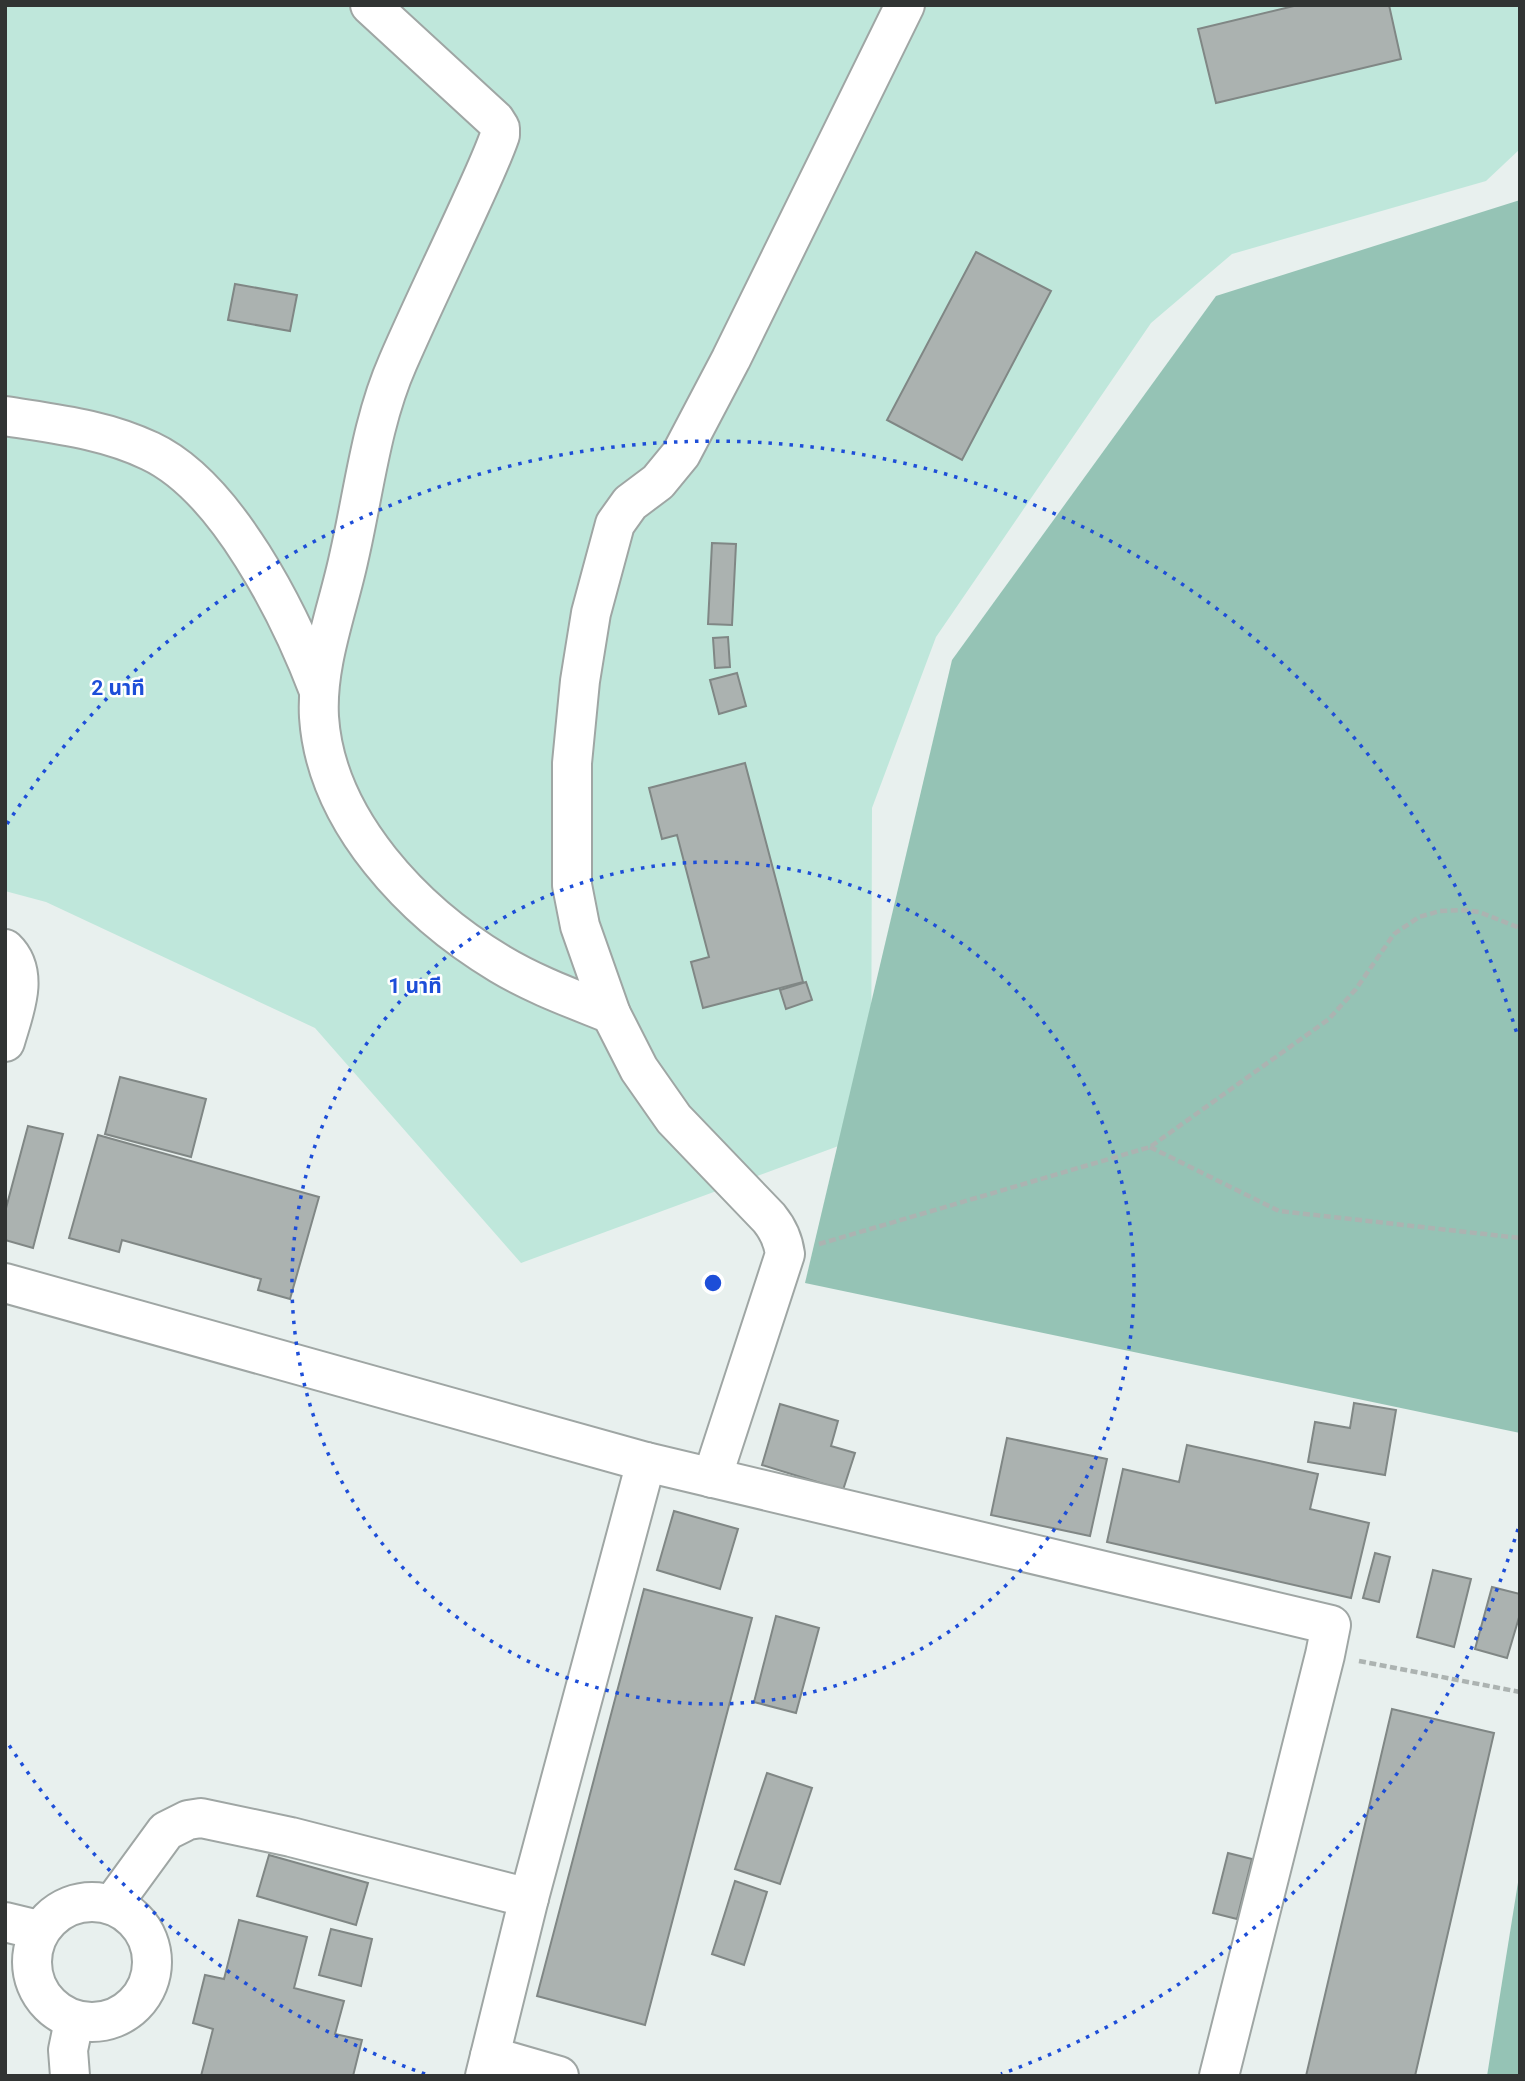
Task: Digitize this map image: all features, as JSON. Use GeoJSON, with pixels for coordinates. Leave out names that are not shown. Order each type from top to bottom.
{"type":"FeatureCollection","features":[{"type":"Feature","properties":{"kind":"lane"},"geometry":{"type":"LineString","coordinates":[[370,5],[495,120],[500,128],[500,135],[387,390],[325,653],[319,718],[325,745],[340,797],[362,835],[397,880],[442,923],[502,965],[534,982],[611,1014]]}},
{"type":"Feature","properties":{"kind":"lane"},"geometry":{"type":"LineString","coordinates":[[712,1478],[785,1254],[776,1226],[681,1127],[657,1097],[611,1014],[578,917],[571,863],[572,763],[580,681],[591,613],[605,555],[621,513],[629,503],[658,482],[681,454],[731,359],[905,5]]}},
{"type":"Feature","properties":{"kind":"lane"},"geometry":{"type":"LineString","coordinates":[[5,416],[109,435],[152,452],[186,475],[214,505],[260,568],[296,634],[321,696]]}},
{"type":"Feature","properties":{"kind":"lane"},"geometry":{"type":"LineString","coordinates":[[5,949],[15,961],[19,978],[5,1042]]}},
{"type":"Feature","properties":{"kind":"lane"},"geometry":{"type":"LineString","coordinates":[[5,1283],[646,1462],[1331,1625],[1219,2076]]}},
{"type":"Feature","properties":{"kind":"lane"},"geometry":{"type":"LineString","coordinates":[[559,2076],[488,2066],[529,1898],[646,1462]]}},
{"type":"Feature","properties":{"kind":"lane"},"geometry":{"type":"LineString","coordinates":[[112,1905],[166,1831],[188,1820],[201,1818],[291,1837],[529,1898]]}},
{"type":"Feature","properties":{"kind":"lane"},"geometry":{"type":"LineString","coordinates":[[77,1904],[112,1905],[127,1913],[148,1940],[152,1957],[151,1974],[145,1990],[135,2004],[122,2015],[106,2021],[74,2021],[44,2000],[36,1984],[18,1965],[33,1951],[22,1926],[77,1904]]}},
{"type":"Feature","properties":{"kind":"lane"},"geometry":{"type":"LineString","coordinates":[[70,2076],[68,2050],[74,2021]]}},
{"type":"Feature","properties":{"kind":"path"},"geometry":{"type":"LineString","coordinates":[[785,1254],[1150,1147],[1329,1019],[1356,989],[1394,934],[1410,921],[1440,911],[1465,910],[1479,912],[1520,928]]}},
{"type":"Feature","properties":{"kind":"path"},"geometry":{"type":"LineString","coordinates":[[1150,1147],[1279,1211],[1520,1238]]}},
{"type":"Feature","properties":{"kind":"path"},"geometry":{"type":"LineString","coordinates":[[1325,1655],[1520,1692]]}},
{"type":"Feature","properties":{"kind":"green space"},"geometry":{"type":"Polygon","coordinates":[[[5,5],[1520,5],[1520,149],[1486,181],[1232,254],[1151,323],[936,637],[872,808],[871,1134],[521,1263],[315,1028],[46,902],[5,891],[5,5]]]}},
{"type":"Feature","properties":{"kind":"green space"},"geometry":{"type":"Polygon","coordinates":[[[1520,200],[1520,1433],[805,1283],[952,660],[1216,296],[1520,200]]]}},
{"type":"Feature","properties":{"kind":"green space"},"geometry":{"type":"Polygon","coordinates":[[[1520,1870],[1520,2076],[1487,2076],[1520,1870]]]}},
{"type":"Feature","properties":{"kind":"building"},"geometry":{"type":"Polygon","coordinates":[[[1298,5],[1389,5],[1401,59],[1216,103],[1198,29],[1298,5]]]}},
{"type":"Feature","properties":{"kind":"building"},"geometry":{"type":"Polygon","coordinates":[[[976,252],[1051,291],[962,460],[887,420],[976,252]]]}},
{"type":"Feature","properties":{"kind":"building"},"geometry":{"type":"Polygon","coordinates":[[[235,284],[297,295],[290,331],[228,320],[235,284]]]}},
{"type":"Feature","properties":{"kind":"building"},"geometry":{"type":"Polygon","coordinates":[[[712,543],[736,544],[732,625],[708,624],[712,543]]]}},
{"type":"Feature","properties":{"kind":"building"},"geometry":{"type":"Polygon","coordinates":[[[728,637],[730,667],[715,668],[713,638],[728,637]]]}},
{"type":"Feature","properties":{"kind":"building"},"geometry":{"type":"Polygon","coordinates":[[[737,673],[746,706],[719,714],[710,680],[737,673]]]}},
{"type":"Feature","properties":{"kind":"building"},"geometry":{"type":"Polygon","coordinates":[[[745,763],[803,982],[703,1008],[691,962],[709,957],[677,835],[662,839],[649,788],[745,763]]]}},
{"type":"Feature","properties":{"kind":"building"},"geometry":{"type":"Polygon","coordinates":[[[806,982],[812,1000],[786,1009],[780,990],[806,982]]]}},
{"type":"Feature","properties":{"kind":"building"},"geometry":{"type":"Polygon","coordinates":[[[120,1077],[206,1099],[191,1157],[105,1134],[120,1077]]]}},
{"type":"Feature","properties":{"kind":"building"},"geometry":{"type":"Polygon","coordinates":[[[28,1126],[63,1134],[33,1248],[5,1240],[5,1212],[28,1126]]]}},
{"type":"Feature","properties":{"kind":"building"},"geometry":{"type":"Polygon","coordinates":[[[98,1135],[319,1197],[290,1299],[258,1290],[261,1279],[122,1240],[119,1252],[69,1238],[98,1135]]]}},
{"type":"Feature","properties":{"kind":"building"},"geometry":{"type":"Polygon","coordinates":[[[1354,1403],[1396,1410],[1385,1475],[1308,1462],[1315,1422],[1350,1428],[1354,1403]]]}},
{"type":"Feature","properties":{"kind":"building"},"geometry":{"type":"Polygon","coordinates":[[[780,1404],[838,1421],[831,1446],[855,1453],[843,1490],[762,1465],[780,1404]]]}},
{"type":"Feature","properties":{"kind":"building"},"geometry":{"type":"Polygon","coordinates":[[[1007,1438],[1107,1459],[1090,1536],[991,1515],[1007,1438]]]}},
{"type":"Feature","properties":{"kind":"building"},"geometry":{"type":"Polygon","coordinates":[[[1187,1445],[1318,1474],[1310,1509],[1369,1523],[1351,1598],[1107,1542],[1123,1469],[1179,1482],[1187,1445]]]}},
{"type":"Feature","properties":{"kind":"building"},"geometry":{"type":"Polygon","coordinates":[[[674,1511],[738,1529],[720,1589],[657,1570],[674,1511]]]}},
{"type":"Feature","properties":{"kind":"building"},"geometry":{"type":"Polygon","coordinates":[[[1375,1553],[1390,1557],[1379,1602],[1363,1598],[1375,1553]]]}},
{"type":"Feature","properties":{"kind":"building"},"geometry":{"type":"Polygon","coordinates":[[[1433,1570],[1471,1579],[1454,1647],[1417,1637],[1433,1570]]]}},
{"type":"Feature","properties":{"kind":"building"},"geometry":{"type":"Polygon","coordinates":[[[1492,1587],[1520,1594],[1520,1614],[1507,1658],[1475,1649],[1492,1587]]]}},
{"type":"Feature","properties":{"kind":"building"},"geometry":{"type":"Polygon","coordinates":[[[644,1589],[752,1618],[645,2025],[537,1996],[644,1589]]]}},
{"type":"Feature","properties":{"kind":"building"},"geometry":{"type":"Polygon","coordinates":[[[776,1616],[819,1628],[796,1713],[754,1702],[776,1616]]]}},
{"type":"Feature","properties":{"kind":"building"},"geometry":{"type":"Polygon","coordinates":[[[1392,1709],[1494,1733],[1415,2076],[1306,2076],[1392,1709]]]}},
{"type":"Feature","properties":{"kind":"building"},"geometry":{"type":"Polygon","coordinates":[[[767,1773],[812,1788],[780,1884],[735,1869],[767,1773]]]}},
{"type":"Feature","properties":{"kind":"building"},"geometry":{"type":"Polygon","coordinates":[[[1228,1853],[1252,1859],[1237,1919],[1213,1913],[1228,1853]]]}},
{"type":"Feature","properties":{"kind":"building"},"geometry":{"type":"Polygon","coordinates":[[[269,1855],[368,1883],[356,1925],[257,1896],[269,1855]]]}},
{"type":"Feature","properties":{"kind":"building"},"geometry":{"type":"Polygon","coordinates":[[[735,1881],[767,1892],[744,1965],[712,1954],[735,1881]]]}},
{"type":"Feature","properties":{"kind":"building"},"geometry":{"type":"Polygon","coordinates":[[[239,1920],[307,1937],[294,1988],[344,2001],[335,2034],[362,2040],[353,2076],[201,2076],[213,2029],[193,2023],[205,1975],[224,1979],[239,1920]]]}},
{"type":"Feature","properties":{"kind":"building"},"geometry":{"type":"Polygon","coordinates":[[[331,1929],[372,1939],[361,1986],[319,1975],[331,1929]]]}}]}
